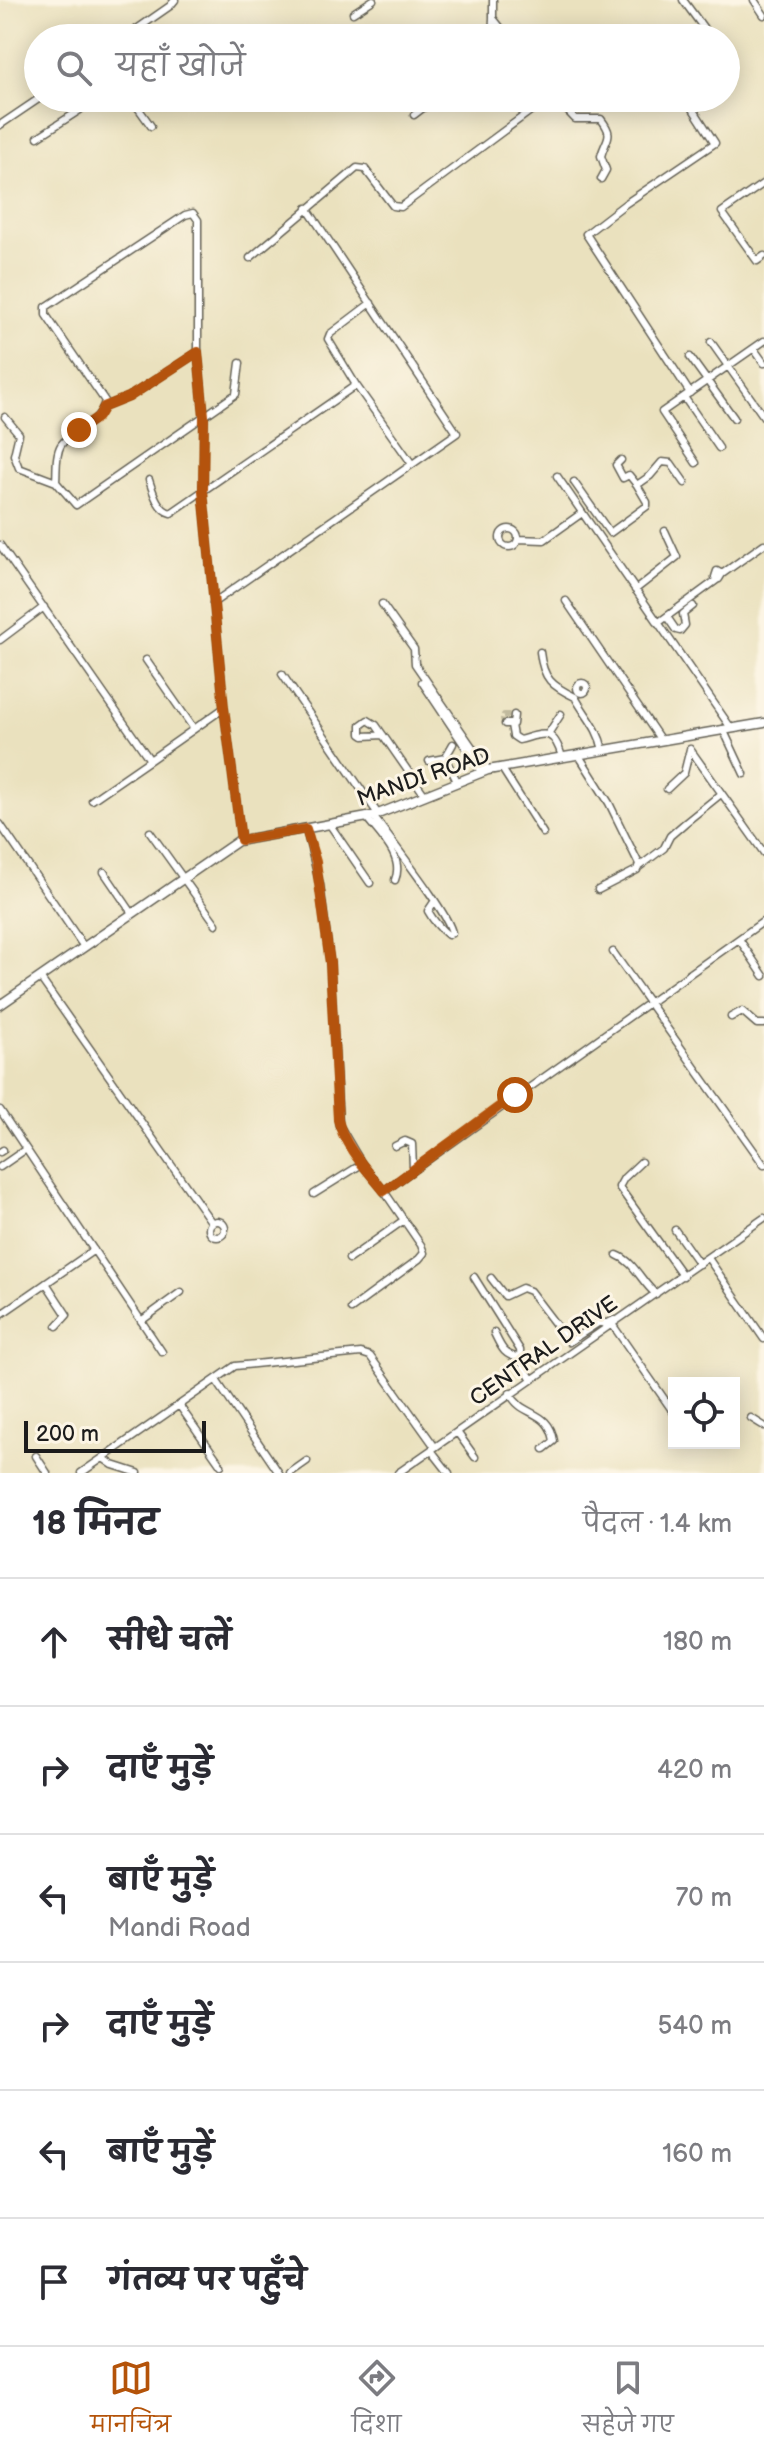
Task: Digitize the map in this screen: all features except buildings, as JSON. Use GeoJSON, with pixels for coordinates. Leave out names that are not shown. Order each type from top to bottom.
{"type":"FeatureCollection","features":[{"type":"Feature","properties":{"kind":"street"},"geometry":{"type":"LineString","coordinates":[[143,24],[175,0]]}},
{"type":"Feature","properties":{"kind":"street"},"geometry":{"type":"LineString","coordinates":[[353,13],[373,0]]}},
{"type":"Feature","properties":{"kind":"street"},"geometry":{"type":"LineString","coordinates":[[493,0],[493,24]]}},
{"type":"Feature","properties":{"kind":"street"},"geometry":{"type":"LineString","coordinates":[[683,0],[701,24]]}},
{"type":"Feature","properties":{"kind":"street"},"geometry":{"type":"LineString","coordinates":[[754,0],[764,15]]}},
{"type":"Feature","properties":{"kind":"street"},"geometry":{"type":"LineString","coordinates":[[493,18],[498,24]]}},
{"type":"Feature","properties":{"kind":"street"},"geometry":{"type":"LineString","coordinates":[[0,125],[24,109]]}},
{"type":"Feature","properties":{"kind":"street"},"geometry":{"type":"LineString","coordinates":[[38,137],[77,112]]}},
{"type":"Feature","properties":{"kind":"street"},"geometry":{"type":"LineString","coordinates":[[141,112],[151,126]]}},
{"type":"Feature","properties":{"kind":"street"},"geometry":{"type":"LineString","coordinates":[[414,115],[418,112]]}},
{"type":"Feature","properties":{"kind":"street"},"geometry":{"type":"LineString","coordinates":[[250,258],[357,168],[361,167],[393,206],[401,207],[529,112]]}},
{"type":"Feature","properties":{"kind":"street"},"geometry":{"type":"LineString","coordinates":[[568,112],[575,119],[601,119],[609,132],[601,156],[606,170],[601,179]]}},
{"type":"Feature","properties":{"kind":"street"},"geometry":{"type":"LineString","coordinates":[[695,112],[713,138],[714,145],[625,204],[586,235],[719,448]]}},
{"type":"Feature","properties":{"kind":"street"},"geometry":{"type":"LineString","coordinates":[[764,183],[722,212],[757,261],[764,256]]}},
{"type":"Feature","properties":{"kind":"street"},"geometry":{"type":"LineString","coordinates":[[213,603],[457,432],[307,208]]}},
{"type":"Feature","properties":{"kind":"street"},"geometry":{"type":"LineString","coordinates":[[56,482],[62,444],[98,417],[104,407],[104,397],[46,315],[46,307],[192,213],[198,220],[198,352],[204,416],[203,491],[224,708],[241,840]]}},
{"type":"Feature","properties":{"kind":"street"},"geometry":{"type":"LineString","coordinates":[[371,303],[328,337],[356,385],[412,464]]}},
{"type":"Feature","properties":{"kind":"street"},"geometry":{"type":"LineString","coordinates":[[696,463],[662,415],[764,341]]}},
{"type":"Feature","properties":{"kind":"street"},"geometry":{"type":"LineString","coordinates":[[711,342],[764,417]]}},
{"type":"Feature","properties":{"kind":"street"},"geometry":{"type":"LineString","coordinates":[[754,349],[764,363]]}},
{"type":"Feature","properties":{"kind":"street"},"geometry":{"type":"LineString","coordinates":[[104,407],[129,397],[198,352]]}},
{"type":"Feature","properties":{"kind":"street"},"geometry":{"type":"LineString","coordinates":[[690,357],[734,418]]}},
{"type":"Feature","properties":{"kind":"street"},"geometry":{"type":"LineString","coordinates":[[5,417],[19,434],[14,455],[19,468],[56,482],[73,504],[78,504],[236,394],[240,363]]}},
{"type":"Feature","properties":{"kind":"street"},"geometry":{"type":"LineString","coordinates":[[149,480],[158,502],[168,513],[356,385]]}},
{"type":"Feature","properties":{"kind":"street"},"geometry":{"type":"LineString","coordinates":[[574,482],[610,533],[647,506],[629,475],[623,478],[617,470],[616,465],[621,460]]}},
{"type":"Feature","properties":{"kind":"street"},"geometry":{"type":"LineString","coordinates":[[637,485],[664,461],[671,463],[685,483]]}},
{"type":"Feature","properties":{"kind":"street"},"geometry":{"type":"LineString","coordinates":[[557,476],[727,728],[744,774]]}},
{"type":"Feature","properties":{"kind":"street"},"geometry":{"type":"LineString","coordinates":[[574,503],[584,496]]}},
{"type":"Feature","properties":{"kind":"street"},"geometry":{"type":"LineString","coordinates":[[518,539],[544,540],[582,513]]}},
{"type":"Feature","properties":{"kind":"street"},"geometry":{"type":"LineString","coordinates":[[635,590],[677,557],[665,531]]}},
{"type":"Feature","properties":{"kind":"street"},"geometry":{"type":"LineString","coordinates":[[658,623],[764,544]]}},
{"type":"Feature","properties":{"kind":"street"},"geometry":{"type":"LineString","coordinates":[[0,545],[150,760]]}},
{"type":"Feature","properties":{"kind":"street"},"geometry":{"type":"LineString","coordinates":[[566,601],[660,739]]}},
{"type":"Feature","properties":{"kind":"street"},"geometry":{"type":"LineString","coordinates":[[382,604],[414,649],[415,664],[485,771]]}},
{"type":"Feature","properties":{"kind":"street"},"geometry":{"type":"LineString","coordinates":[[667,617],[680,631],[685,625],[683,614],[693,606]]}},
{"type":"Feature","properties":{"kind":"street"},"geometry":{"type":"LineString","coordinates":[[0,640],[44,607]]}},
{"type":"Feature","properties":{"kind":"street"},"geometry":{"type":"LineString","coordinates":[[540,652],[549,680],[559,691],[577,695],[583,714],[596,727],[603,750]]}},
{"type":"Feature","properties":{"kind":"street"},"geometry":{"type":"LineString","coordinates":[[146,660],[194,729]]}},
{"type":"Feature","properties":{"kind":"street"},"geometry":{"type":"LineString","coordinates":[[282,674],[397,861],[399,869],[395,880]]}},
{"type":"Feature","properties":{"kind":"street"},"geometry":{"type":"LineString","coordinates":[[422,682],[485,771]]}},
{"type":"Feature","properties":{"kind":"street"},"geometry":{"type":"LineString","coordinates":[[92,800],[224,708]]}},
{"type":"Feature","properties":{"kind":"street"},"geometry":{"type":"LineString","coordinates":[[548,734],[561,714]]}},
{"type":"Feature","properties":{"kind":"street"},"geometry":{"type":"LineString","coordinates":[[514,715],[515,721],[508,725],[513,736],[519,740],[548,734],[562,757]]}},
{"type":"Feature","properties":{"kind":"street","name":"MANDI ROAD"},"geometry":{"type":"LineString","coordinates":[[0,1005],[241,840],[372,816],[457,781],[501,767],[764,723]]}},
{"type":"Feature","properties":{"kind":"street"},"geometry":{"type":"LineString","coordinates":[[383,735],[424,794]]}},
{"type":"Feature","properties":{"kind":"street"},"geometry":{"type":"LineString","coordinates":[[429,761],[445,758],[453,744]]}},
{"type":"Feature","properties":{"kind":"street"},"geometry":{"type":"LineString","coordinates":[[667,789],[684,773],[690,749],[764,853]]}},
{"type":"Feature","properties":{"kind":"street"},"geometry":{"type":"LineString","coordinates":[[578,754],[613,810],[639,867]]}},
{"type":"Feature","properties":{"kind":"street"},"geometry":{"type":"LineString","coordinates":[[445,758],[457,781]]}},
{"type":"Feature","properties":{"kind":"street"},"geometry":{"type":"LineString","coordinates":[[501,767],[543,833]]}},
{"type":"Feature","properties":{"kind":"street"},"geometry":{"type":"LineString","coordinates":[[598,890],[631,874],[664,848],[670,836],[721,794]]}},
{"type":"Feature","properties":{"kind":"street"},"geometry":{"type":"LineString","coordinates":[[372,816],[450,924],[452,933],[448,935],[440,929],[431,917],[428,911],[434,902]]}},
{"type":"Feature","properties":{"kind":"street"},"geometry":{"type":"LineString","coordinates":[[0,824],[84,947]]}},
{"type":"Feature","properties":{"kind":"street"},"geometry":{"type":"LineString","coordinates":[[330,825],[370,883]]}},
{"type":"Feature","properties":{"kind":"street"},"geometry":{"type":"LineString","coordinates":[[306,829],[316,862],[330,963],[338,1120],[362,1164],[421,1245],[423,1255],[351,1309]]}},
{"type":"Feature","properties":{"kind":"street"},"geometry":{"type":"LineString","coordinates":[[150,832],[216,924]]}},
{"type":"Feature","properties":{"kind":"street"},"geometry":{"type":"LineString","coordinates":[[104,872],[132,913]]}},
{"type":"Feature","properties":{"kind":"street"},"geometry":{"type":"LineString","coordinates":[[384,1191],[764,921]]}},
{"type":"Feature","properties":{"kind":"street"},"geometry":{"type":"LineString","coordinates":[[739,939],[764,976]]}},
{"type":"Feature","properties":{"kind":"street"},"geometry":{"type":"LineString","coordinates":[[613,952],[764,1165]]}},
{"type":"Feature","properties":{"kind":"street"},"geometry":{"type":"LineString","coordinates":[[41,979],[212,1223]]}},
{"type":"Feature","properties":{"kind":"street"},"geometry":{"type":"LineString","coordinates":[[731,1017],[742,1011],[757,1024],[764,1024]]}},
{"type":"Feature","properties":{"kind":"street"},"geometry":{"type":"LineString","coordinates":[[0,1110],[162,1352]]}},
{"type":"Feature","properties":{"kind":"street"},"geometry":{"type":"LineString","coordinates":[[395,1146],[408,1140],[412,1144],[413,1168]]}},
{"type":"Feature","properties":{"kind":"street"},"geometry":{"type":"LineString","coordinates":[[0,1167],[26,1149]]}},
{"type":"Feature","properties":{"kind":"street"},"geometry":{"type":"LineString","coordinates":[[641,1162],[619,1187],[683,1276]]}},
{"type":"Feature","properties":{"kind":"street"},"geometry":{"type":"LineString","coordinates":[[314,1194],[362,1164]]}},
{"type":"Feature","properties":{"kind":"street","name":"CENTRAL DRIVE"},"geometry":{"type":"LineString","coordinates":[[398,1473],[764,1218]]}},
{"type":"Feature","properties":{"kind":"street"},"geometry":{"type":"LineString","coordinates":[[349,1259],[404,1220]]}},
{"type":"Feature","properties":{"kind":"street"},"geometry":{"type":"LineString","coordinates":[[675,1230],[699,1264]]}},
{"type":"Feature","properties":{"kind":"street"},"geometry":{"type":"LineString","coordinates":[[0,1315],[94,1250]]}},
{"type":"Feature","properties":{"kind":"street"},"geometry":{"type":"LineString","coordinates":[[617,1255],[629,1261],[656,1294]]}},
{"type":"Feature","properties":{"kind":"street"},"geometry":{"type":"LineString","coordinates":[[708,1258],[764,1339]]}},
{"type":"Feature","properties":{"kind":"street"},"geometry":{"type":"LineString","coordinates":[[474,1277],[519,1348],[519,1357],[531,1378]]}},
{"type":"Feature","properties":{"kind":"street"},"geometry":{"type":"LineString","coordinates":[[491,1278],[505,1296],[522,1288],[530,1291],[569,1342],[598,1323],[608,1323],[620,1315],[624,1316]]}},
{"type":"Feature","properties":{"kind":"street"},"geometry":{"type":"LineString","coordinates":[[46,1283],[67,1315],[57,1326]]}},
{"type":"Feature","properties":{"kind":"street"},"geometry":{"type":"LineString","coordinates":[[141,1321],[181,1292]]}},
{"type":"Feature","properties":{"kind":"street"},"geometry":{"type":"LineString","coordinates":[[612,1324],[668,1404]]}},
{"type":"Feature","properties":{"kind":"street"},"geometry":{"type":"LineString","coordinates":[[494,1333],[504,1352],[519,1357]]}},
{"type":"Feature","properties":{"kind":"street"},"geometry":{"type":"LineString","coordinates":[[81,1473],[235,1366],[366,1354],[449,1473]]}},
{"type":"Feature","properties":{"kind":"street"},"geometry":{"type":"LineString","coordinates":[[216,1380],[279,1473]]}},
{"type":"Feature","properties":{"kind":"street"},"geometry":{"type":"LineString","coordinates":[[510,1393],[517,1406],[538,1414],[554,1435],[554,1441],[544,1449]]}},
{"type":"Feature","properties":{"kind":"street"},"geometry":{"type":"LineString","coordinates":[[179,1405],[221,1465]]}},
{"type":"Feature","properties":{"kind":"street"},"geometry":{"type":"LineString","coordinates":[[751,1418],[764,1426]]}},
{"type":"Feature","properties":{"kind":"street"},"geometry":{"type":"LineString","coordinates":[[457,1432],[475,1457]]}},
{"type":"Feature","properties":{"kind":"street"},"geometry":{"type":"LineString","coordinates":[[36,1456],[47,1473]]}},
{"type":"Feature","properties":{"kind":"street"},"geometry":{"type":"LineString","coordinates":[[103,1458],[113,1465],[138,1473]]}},
{"type":"Feature","properties":{"kind":"street"},"geometry":{"type":"LineString","coordinates":[[290,1473],[307,1461]]}},
{"type":"Feature","properties":{"kind":"tunnel"},"geometry":{"type":"LineString","coordinates":[[505,724],[504,715],[514,715]]}},
{"type":"Feature","properties":{"kind":"route"},"geometry":{"type":"LineString","coordinates":[[79,430],[98,417],[104,407],[129,397],[198,352],[204,416],[203,491],[224,708],[241,840],[306,829],[316,862],[330,963],[338,1120],[362,1164],[384,1191],[515,1095]]}}]}
